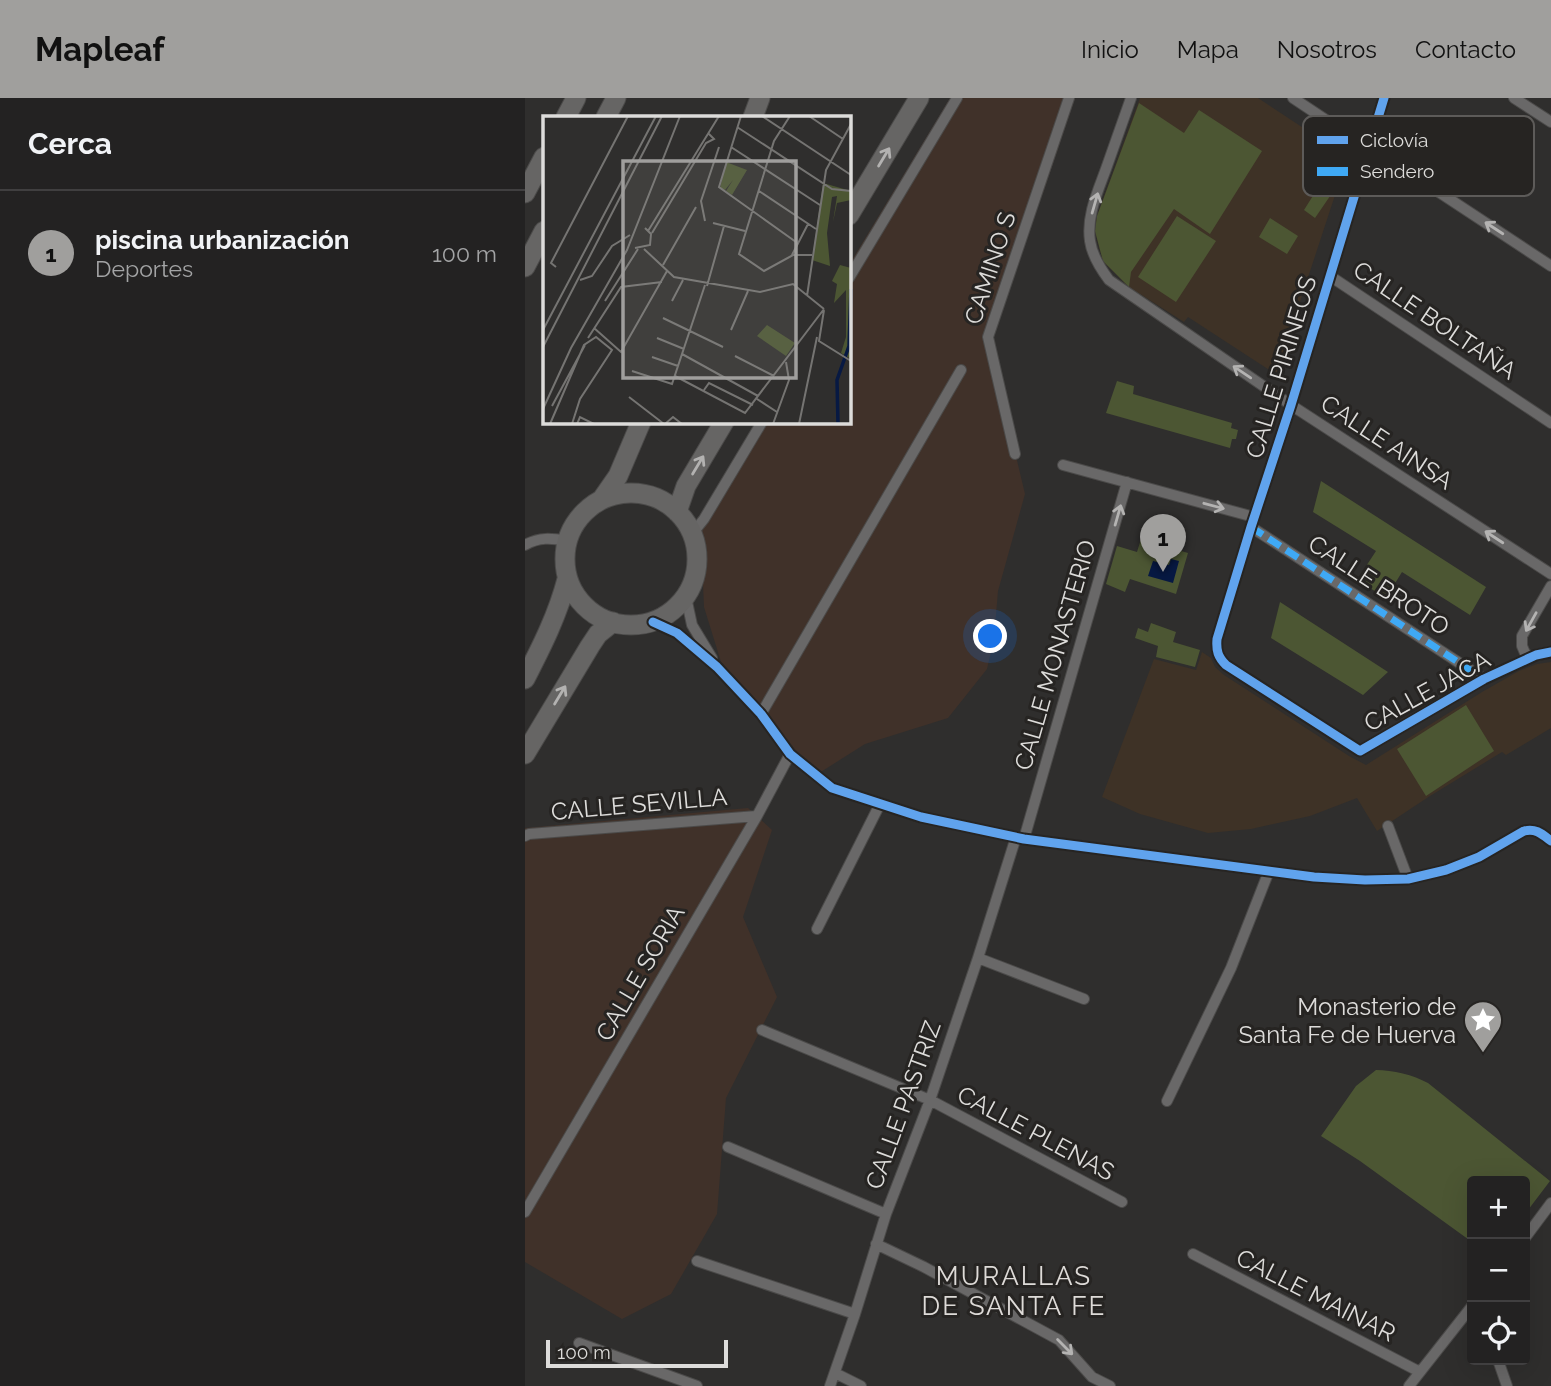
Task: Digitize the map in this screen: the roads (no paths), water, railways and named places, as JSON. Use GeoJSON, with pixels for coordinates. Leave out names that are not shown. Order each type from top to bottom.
{"type":"FeatureCollection","features":[{"type":"Feature","properties":{"kind":"highway"},"geometry":{"type":"LineString","coordinates":[[567,116],[576,98]]}},
{"type":"Feature","properties":{"kind":"highway"},"geometry":{"type":"LineString","coordinates":[[607,116],[616,98]]}},
{"type":"Feature","properties":{"kind":"highway"},"geometry":{"type":"LineString","coordinates":[[753,116],[760,98]]}},
{"type":"Feature","properties":{"kind":"highway"},"geometry":{"type":"LineString","coordinates":[[851,212],[919,98]]}},
{"type":"Feature","properties":{"kind":"highway"},"geometry":{"type":"LineString","coordinates":[[525,193],[543,159]]}},
{"type":"Feature","properties":{"kind":"highway"},"geometry":{"type":"LineString","coordinates":[[525,267],[543,233]]}},
{"type":"Feature","properties":{"kind":"highway"},"geometry":{"type":"LineString","coordinates":[[602,499],[618,476],[640,424]]}},
{"type":"Feature","properties":{"kind":"highway"},"geometry":{"type":"LineString","coordinates":[[677,512],[686,485],[723,424]]}},
{"type":"Feature","properties":{"kind":"highway"},"geometry":{"type":"LineString","coordinates":[[636,493],[658,499],[677,512],[692,534],[696,549],[695,570],[686,597],[672,612],[653,622],[614,622],[590,611],[580,601],[567,579],[567,541],[576,521],[602,499],[613,495],[636,493]]}},
{"type":"Feature","properties":{"kind":"highway"},"geometry":{"type":"LineString","coordinates":[[525,678],[552,625],[567,579]]}},
{"type":"Feature","properties":{"kind":"highway"},"geometry":{"type":"LineString","coordinates":[[525,754],[598,634],[614,622]]}},
{"type":"Feature","properties":{"kind":"street"},"geometry":{"type":"LineString","coordinates":[[851,275],[957,98]]}},
{"type":"Feature","properties":{"kind":"street","name":"CAMINO S"},"geometry":{"type":"LineString","coordinates":[[1015,454],[988,337],[1069,98]]}},
{"type":"Feature","properties":{"kind":"street","name":"CALLE AINSA"},"geometry":{"type":"LineString","coordinates":[[1131,98],[1093,204],[1090,224],[1093,253],[1109,280],[1291,405],[1551,574]]}},
{"type":"Feature","properties":{"kind":"street"},"geometry":{"type":"LineString","coordinates":[[1293,98],[1321,116]]}},
{"type":"Feature","properties":{"kind":"street","name":"CALLE PIRINEOS"},"geometry":{"type":"LineString","coordinates":[[1378,116],[1384,98]]}},
{"type":"Feature","properties":{"kind":"street"},"geometry":{"type":"LineString","coordinates":[[1514,98],[1551,122]]}},
{"type":"Feature","properties":{"kind":"street","name":"CALLE PIRINEOS"},"geometry":{"type":"LineString","coordinates":[[1354,196],[1291,405],[1252,522],[1217,639],[1217,648],[1219,657],[1226,665],[1360,751]]}},
{"type":"Feature","properties":{"kind":"street"},"geometry":{"type":"LineString","coordinates":[[1445,196],[1551,266]]}},
{"type":"Feature","properties":{"kind":"street","name":"CALLE BOLTAÑA"},"geometry":{"type":"LineString","coordinates":[[1330,276],[1551,423]]}},
{"type":"Feature","properties":{"kind":"street"},"geometry":{"type":"LineString","coordinates":[[761,714],[961,370]]}},
{"type":"Feature","properties":{"kind":"street"},"geometry":{"type":"LineString","coordinates":[[692,534],[761,424]]}},
{"type":"Feature","properties":{"kind":"street","name":"CALLE BROTO"},"geometry":{"type":"LineString","coordinates":[[1063,465],[1127,482],[1252,522],[1484,679]]}},
{"type":"Feature","properties":{"kind":"street","name":"CALLE MONASTERIO"},"geometry":{"type":"LineString","coordinates":[[1020,838],[1127,482]]}},
{"type":"Feature","properties":{"kind":"street"},"geometry":{"type":"LineString","coordinates":[[525,545],[543,538],[567,541]]}},
{"type":"Feature","properties":{"kind":"street","name":"CALLE JACA"},"geometry":{"type":"LineString","coordinates":[[1530,657],[1522,646],[1522,636],[1551,586]]}},
{"type":"Feature","properties":{"kind":"street"},"geometry":{"type":"LineString","coordinates":[[686,597],[692,625],[717,667]]}},
{"type":"Feature","properties":{"kind":"street"},"geometry":{"type":"LineString","coordinates":[[653,622],[677,633],[717,667],[761,714],[790,754],[832,788],[921,817],[1020,838],[1314,877],[1365,880],[1408,879],[1446,870],[1479,857],[1530,830],[1539,832],[1551,841]]}},
{"type":"Feature","properties":{"kind":"street","name":"CALLE JACA"},"geometry":{"type":"LineString","coordinates":[[1360,751],[1484,679],[1530,657],[1551,652]]}},
{"type":"Feature","properties":{"kind":"street","name":"CALLE SORIA"},"geometry":{"type":"LineString","coordinates":[[525,1212],[757,816],[790,754]]}},
{"type":"Feature","properties":{"kind":"street"},"geometry":{"type":"LineString","coordinates":[[817,929],[880,804]]}},
{"type":"Feature","properties":{"kind":"street","name":"CALLE SEVILLA"},"geometry":{"type":"LineString","coordinates":[[525,836],[757,816]]}},
{"type":"Feature","properties":{"kind":"street"},"geometry":{"type":"LineString","coordinates":[[1388,826],[1408,879]]}},
{"type":"Feature","properties":{"kind":"street","name":"CALLE PASTRIZ"},"geometry":{"type":"LineString","coordinates":[[830,1386],[886,1213],[930,1100],[1020,838]]}},
{"type":"Feature","properties":{"kind":"street"},"geometry":{"type":"LineString","coordinates":[[1167,1101],[1231,968],[1269,871]]}},
{"type":"Feature","properties":{"kind":"street"},"geometry":{"type":"LineString","coordinates":[[978,958],[1084,999]]}},
{"type":"Feature","properties":{"kind":"street","name":"CALLE PLENAS"},"geometry":{"type":"LineString","coordinates":[[762,1030],[930,1100],[1122,1202]]}},
{"type":"Feature","properties":{"kind":"street"},"geometry":{"type":"LineString","coordinates":[[728,1147],[886,1213]]}},
{"type":"Feature","properties":{"kind":"street"},"geometry":{"type":"LineString","coordinates":[[1530,1231],[1551,1203]]}},
{"type":"Feature","properties":{"kind":"street"},"geometry":{"type":"LineString","coordinates":[[877,1244],[1059,1340],[1092,1377],[1110,1386]]}},
{"type":"Feature","properties":{"kind":"street","name":"CALLE MAINAR"},"geometry":{"type":"LineString","coordinates":[[1193,1254],[1420,1372]]}},
{"type":"Feature","properties":{"kind":"street"},"geometry":{"type":"LineString","coordinates":[[697,1261],[855,1314]]}},
{"type":"Feature","properties":{"kind":"street"},"geometry":{"type":"LineString","coordinates":[[1409,1386],[1467,1312]]}},
{"type":"Feature","properties":{"kind":"street"},"geometry":{"type":"LineString","coordinates":[[579,1343],[697,1386]]}},
{"type":"Feature","properties":{"kind":"street"},"geometry":{"type":"LineString","coordinates":[[1500,1365],[1507,1386]]}},
{"type":"Feature","properties":{"kind":"street"},"geometry":{"type":"LineString","coordinates":[[835,1373],[861,1386]]}},
{"type":"Feature","properties":{"kind":"water"},"geometry":{"type":"Polygon","coordinates":[[[1171,559],[1179,561],[1173,583],[1148,576],[1153,561],[1169,565],[1171,559]]]}},
{"type":"Feature","properties":{"kind":"place","name":"piscina urbanización"},"geometry":{"type":"Point","coordinates":[1163,572]}},
{"type":"Feature","properties":{"kind":"place","name":"Monasterio de Santa Fe de Huerva"},"geometry":{"type":"Point","coordinates":[1483,1054]}},
{"type":"Feature","properties":{"kind":"district","name":"MURALLAS DE SANTA FE"},"geometry":{"type":"Point","coordinates":[1014,1291]}}]}
